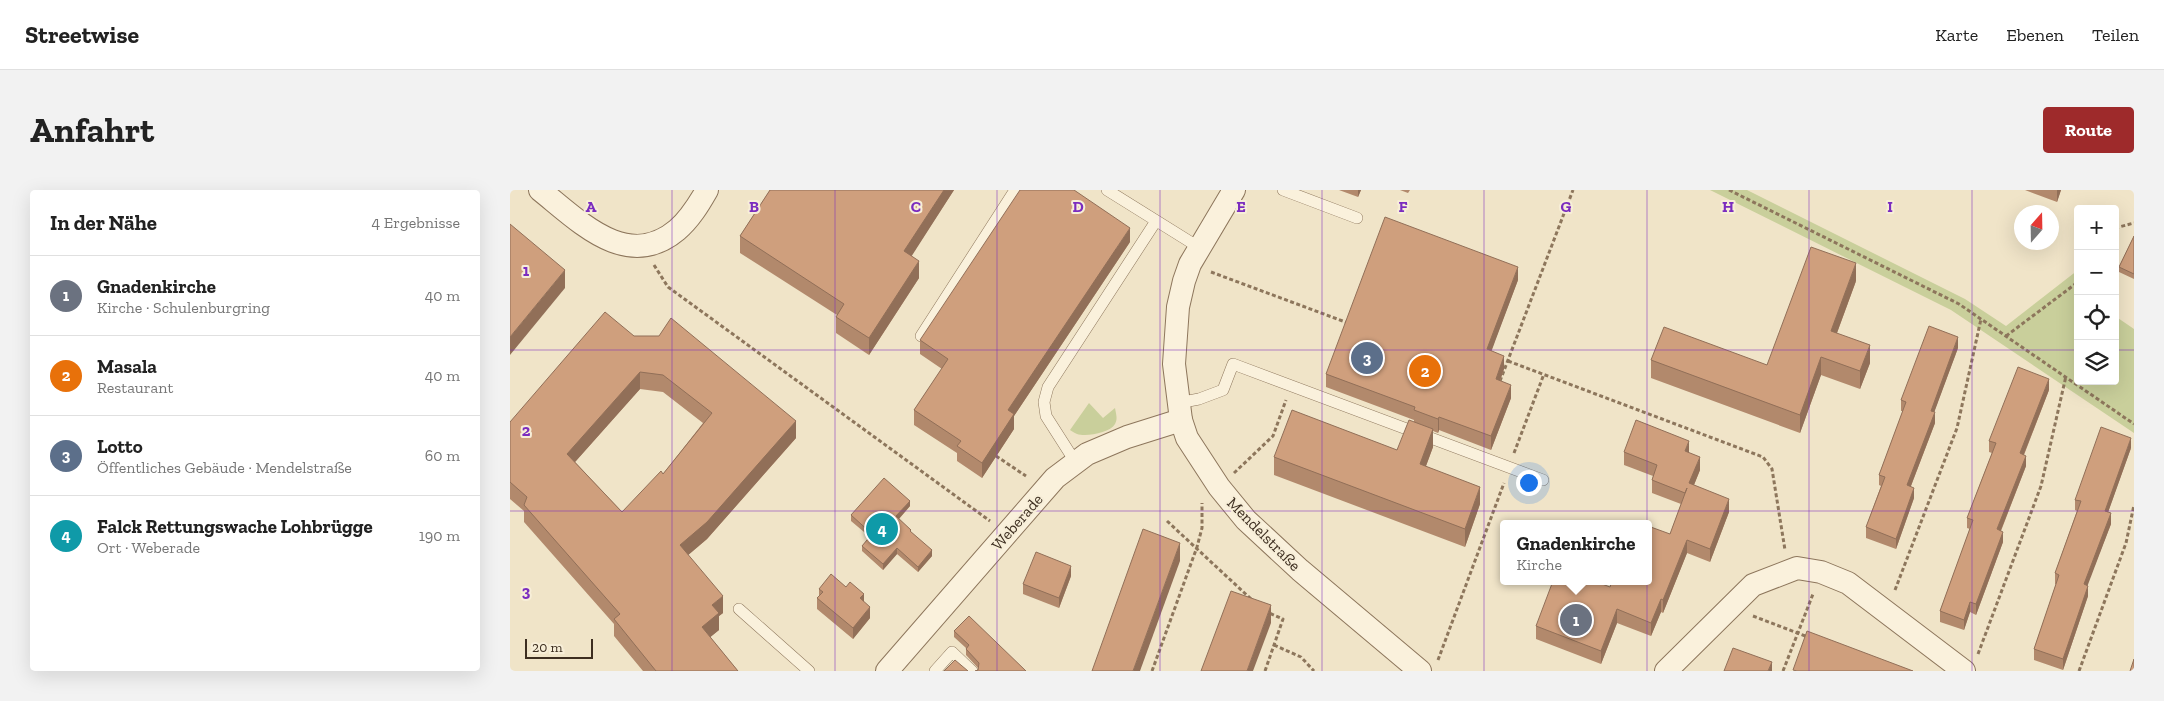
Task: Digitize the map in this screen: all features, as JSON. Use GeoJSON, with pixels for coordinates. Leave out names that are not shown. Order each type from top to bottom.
{"type":"FeatureCollection","features":[{"type":"Feature","properties":{"kind":"street"},"geometry":{"type":"LineString","coordinates":[[540,190],[594,233],[616,244],[640,246],[661,242],[678,229],[694,211],[708,190]]}},
{"type":"Feature","properties":{"kind":"street","name":"Mendelstraße"},"geometry":{"type":"LineString","coordinates":[[1234,190],[1195,256],[1184,281],[1178,307],[1174,364],[1180,412],[1196,454],[1219,487],[1246,520],[1300,570],[1429,666]]}},
{"type":"Feature","properties":{"kind":"street","name":"Weberade"},"geometry":{"type":"LineString","coordinates":[[892,669],[1055,478],[1087,454],[1127,438],[1180,412]]}},
{"type":"Feature","properties":{"kind":"street"},"geometry":{"type":"LineString","coordinates":[[1666,671],[1753,585],[1797,568],[1821,572],[1848,583],[1887,612],[1970,666]]}},
{"type":"Feature","properties":{"kind":"lane"},"geometry":{"type":"LineString","coordinates":[[921,336],[1015,190]]}},
{"type":"Feature","properties":{"kind":"lane"},"geometry":{"type":"LineString","coordinates":[[1107,190],[1156,221],[1195,256]]}},
{"type":"Feature","properties":{"kind":"lane"},"geometry":{"type":"LineString","coordinates":[[1283,190],[1357,218]]}},
{"type":"Feature","properties":{"kind":"lane"},"geometry":{"type":"LineString","coordinates":[[1076,463],[1046,416],[1044,402],[1048,387],[1156,221]]}},
{"type":"Feature","properties":{"kind":"lane"},"geometry":{"type":"LineString","coordinates":[[1180,412],[1199,399],[1223,390],[1233,364],[1543,480]]}},
{"type":"Feature","properties":{"kind":"lane"},"geometry":{"type":"LineString","coordinates":[[739,609],[810,671]]}},
{"type":"Feature","properties":{"kind":"lane"},"geometry":{"type":"LineString","coordinates":[[935,671],[952,652],[972,671]]}},
{"type":"Feature","properties":{"kind":"path"},"geometry":{"type":"LineString","coordinates":[[1500,381],[1573,190]]}},
{"type":"Feature","properties":{"kind":"path"},"geometry":{"type":"LineString","coordinates":[[1729,190],[1959,304],[2134,424]]}},
{"type":"Feature","properties":{"kind":"path"},"geometry":{"type":"LineString","coordinates":[[2119,227],[2134,223]]}},
{"type":"Feature","properties":{"kind":"path"},"geometry":{"type":"LineString","coordinates":[[640,246],[668,287],[1007,534]]}},
{"type":"Feature","properties":{"kind":"path"},"geometry":{"type":"LineString","coordinates":[[1195,256],[1350,324]]}},
{"type":"Feature","properties":{"kind":"path"},"geometry":{"type":"LineString","coordinates":[[2006,336],[2074,285]]}},
{"type":"Feature","properties":{"kind":"path"},"geometry":{"type":"LineString","coordinates":[[1887,612],[1957,428],[1982,320]]}},
{"type":"Feature","properties":{"kind":"path"},"geometry":{"type":"LineString","coordinates":[[1508,361],[1763,457],[1772,469],[1789,571]]}},
{"type":"Feature","properties":{"kind":"path"},"geometry":{"type":"LineString","coordinates":[[1429,666],[1509,467],[1544,374]]}},
{"type":"Feature","properties":{"kind":"path"},"geometry":{"type":"LineString","coordinates":[[1970,666],[2041,486],[2066,376]]}},
{"type":"Feature","properties":{"kind":"path"},"geometry":{"type":"LineString","coordinates":[[1152,671],[1197,547],[1202,528],[1202,498],[1219,487],[1273,436],[1292,386]]}},
{"type":"Feature","properties":{"kind":"path"},"geometry":{"type":"LineString","coordinates":[[996,456],[1026,476]]}},
{"type":"Feature","properties":{"kind":"path"},"geometry":{"type":"LineString","coordinates":[[2079,671],[2126,543],[2134,504]]}},
{"type":"Feature","properties":{"kind":"path"},"geometry":{"type":"LineString","coordinates":[[1167,521],[1256,604]]}},
{"type":"Feature","properties":{"kind":"path"},"geometry":{"type":"LineString","coordinates":[[1783,671],[1821,572]]}},
{"type":"Feature","properties":{"kind":"path"},"geometry":{"type":"LineString","coordinates":[[1729,607],[1816,639]]}},
{"type":"Feature","properties":{"kind":"path"},"geometry":{"type":"LineString","coordinates":[[1262,610],[1283,619],[1265,671]]}},
{"type":"Feature","properties":{"kind":"path"},"geometry":{"type":"LineString","coordinates":[[1274,645],[1301,657],[1314,671]]}},
{"type":"Feature","properties":{"kind":"green space"},"geometry":{"type":"Polygon","coordinates":[[[1710,190],[1747,190],[1965,299],[2006,326],[2074,273],[2074,385],[2119,385],[2119,319],[2134,329],[2134,433],[1951,310],[1710,190]]]}},
{"type":"Feature","properties":{"kind":"green space"},"geometry":{"type":"Polygon","coordinates":[[[1089,403],[1103,418],[1115,408],[1115,424],[1108,430],[1098,434],[1077,434],[1070,430],[1089,403]]]}},
{"type":"Feature","properties":{"kind":"building"},"geometry":{"type":"Polygon","coordinates":[[[770,190],[944,190],[904,251],[919,261],[869,338],[836,317],[844,304],[740,236],[770,190]]]}},
{"type":"Feature","properties":{"kind":"building"},"geometry":{"type":"Polygon","coordinates":[[[1020,190],[1074,190],[1130,228],[1008,410],[1014,414],[982,463],[957,446],[961,441],[914,410],[948,359],[920,340],[1020,190]]]}},
{"type":"Feature","properties":{"kind":"building"},"geometry":{"type":"Polygon","coordinates":[[[1385,217],[1518,267],[1487,349],[1504,356],[1496,379],[1511,385],[1491,436],[1414,410],[1415,407],[1326,374],[1385,217]]]}},
{"type":"Feature","properties":{"kind":"building"},"geometry":{"type":"Polygon","coordinates":[[[510,224],[565,270],[510,337],[510,224]]]}},
{"type":"Feature","properties":{"kind":"building"},"geometry":{"type":"Polygon","coordinates":[[[2134,236],[2134,274],[2119,267],[2134,236]]]}},
{"type":"Feature","properties":{"kind":"building"},"geometry":{"type":"Polygon","coordinates":[[[1811,247],[1856,263],[1831,331],[1870,345],[1860,371],[1821,357],[1800,415],[1651,360],[1664,327],[1767,365],[1811,247]]]}},
{"type":"Feature","properties":{"kind":"building"},"geometry":{"type":"Polygon","coordinates":[[[605,312],[634,336],[659,336],[671,318],[796,421],[707,522],[680,545],[723,596],[712,605],[719,613],[702,627],[738,671],[656,671],[614,619],[620,614],[524,505],[527,497],[510,482],[510,422],[605,312]],[[640,372],[567,454],[622,512],[661,471],[663,474],[712,413],[663,375],[640,372]]]}},
{"type":"Feature","properties":{"kind":"building"},"geometry":{"type":"Polygon","coordinates":[[[1929,326],[1958,337],[1931,411],[1935,412],[1907,485],[1914,488],[1896,539],[1866,527],[1885,477],[1879,475],[1906,402],[1901,400],[1929,326]]]}},
{"type":"Feature","properties":{"kind":"building"},"geometry":{"type":"Polygon","coordinates":[[[2018,367],[2049,379],[2020,453],[2026,456],[1997,529],[2003,532],[1976,604],[1970,602],[1964,620],[1940,611],[1973,520],[1967,518],[1996,443],[1989,441],[2018,367]]]}},
{"type":"Feature","properties":{"kind":"building"},"geometry":{"type":"Polygon","coordinates":[[[1292,410],[1397,450],[1409,420],[1433,429],[1420,464],[1480,487],[1465,529],[1274,457],[1292,410]]]}},
{"type":"Feature","properties":{"kind":"building"},"geometry":{"type":"Polygon","coordinates":[[[1636,420],[1689,441],[1685,451],[1700,457],[1689,483],[1729,499],[1710,549],[1687,540],[1663,600],[1661,599],[1651,623],[1617,609],[1601,651],[1536,626],[1551,585],[1605,585],[1610,587],[1611,585],[1652,585],[1652,527],[1670,534],[1687,488],[1685,493],[1652,480],[1657,465],[1624,452],[1636,420]]]}},
{"type":"Feature","properties":{"kind":"building"},"geometry":{"type":"Polygon","coordinates":[[[2101,427],[2131,438],[2105,511],[2111,513],[2084,584],[2088,586],[2063,659],[2034,649],[2059,575],[2055,573],[2081,501],[2075,500],[2101,427]]]}},
{"type":"Feature","properties":{"kind":"building"},"geometry":{"type":"Polygon","coordinates":[[[884,478],[910,501],[896,516],[932,550],[918,567],[897,548],[883,564],[862,546],[872,534],[851,515],[884,478]]]}},
{"type":"Feature","properties":{"kind":"building"},"geometry":{"type":"Polygon","coordinates":[[[1143,529],[1180,543],[1133,671],[1092,671],[1143,529]]]}},
{"type":"Feature","properties":{"kind":"building"},"geometry":{"type":"Polygon","coordinates":[[[1036,552],[1071,566],[1059,598],[1023,584],[1036,552]]]}},
{"type":"Feature","properties":{"kind":"building"},"geometry":{"type":"Polygon","coordinates":[[[831,574],[846,587],[850,582],[864,594],[860,598],[870,607],[853,628],[817,598],[823,592],[819,589],[831,574]]]}},
{"type":"Feature","properties":{"kind":"building"},"geometry":{"type":"Polygon","coordinates":[[[1231,591],[1271,605],[1247,671],[1201,671],[1231,591]]]}},
{"type":"Feature","properties":{"kind":"building"},"geometry":{"type":"Polygon","coordinates":[[[969,616],[1026,671],[975,671],[978,670],[979,663],[966,649],[969,645],[954,631],[969,616]]]}},
{"type":"Feature","properties":{"kind":"building"},"geometry":{"type":"Polygon","coordinates":[[[1807,631],[1913,671],[1793,670],[1807,631]]]}},
{"type":"Feature","properties":{"kind":"building"},"geometry":{"type":"Polygon","coordinates":[[[1733,648],[1772,662],[1768,671],[1724,671],[1733,648]]]}},
{"type":"Feature","properties":{"kind":"building"},"geometry":{"type":"Polygon","coordinates":[[[2134,659],[2134,671],[2130,671],[2134,659]]]}},
{"type":"Feature","properties":{"kind":"building"},"geometry":{"type":"Polygon","coordinates":[[[955,660],[968,671],[944,671],[955,660]]]}},
{"type":"Feature","properties":{"kind":"place","name":"Lotto"},"geometry":{"type":"Point","coordinates":[1367,358]}},
{"type":"Feature","properties":{"kind":"place","name":"Masala"},"geometry":{"type":"Point","coordinates":[1425,371]}},
{"type":"Feature","properties":{"kind":"place","name":"Falck Rettungswache Lohbrügge"},"geometry":{"type":"Point","coordinates":[882,529]}},
{"type":"Feature","properties":{"kind":"place","name":"Gnadenkirche"},"geometry":{"type":"Point","coordinates":[1576,620]}}]}
